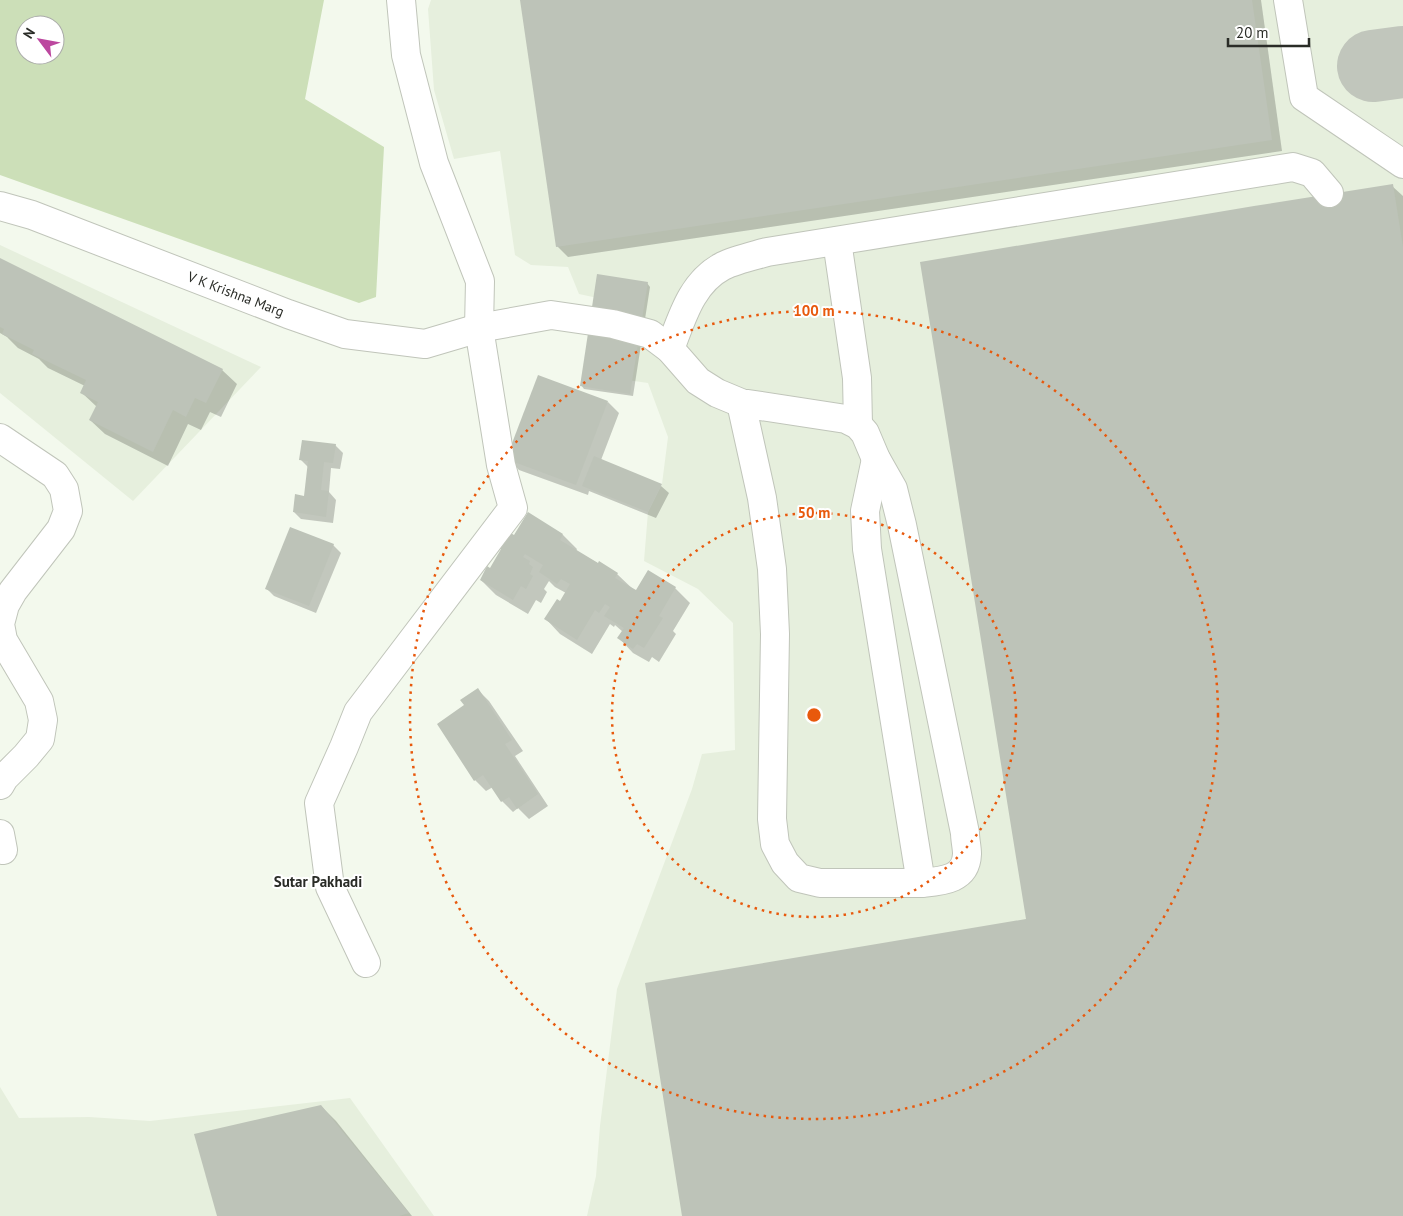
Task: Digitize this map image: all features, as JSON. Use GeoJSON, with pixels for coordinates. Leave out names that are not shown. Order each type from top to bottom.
{"type":"FeatureCollection","features":[{"type":"Feature","properties":{"kind":"street"},"geometry":{"type":"LineString","coordinates":[[366,963],[330,887],[319,803],[358,712],[513,508],[501,465],[479,328],[480,281],[434,163],[406,55],[401,0]]}},
{"type":"Feature","properties":{"kind":"street"},"geometry":{"type":"LineString","coordinates":[[1288,0],[1304,97],[1403,164]]}},
{"type":"Feature","properties":{"kind":"street"},"geometry":{"type":"LineString","coordinates":[[670,349],[691,297],[704,279],[723,266],[767,252],[1293,167],[1312,173],[1328,194]]}},
{"type":"Feature","properties":{"kind":"street","name":"V K Krishna Marg"},"geometry":{"type":"LineString","coordinates":[[0,206],[32,215],[280,311],[345,334],[425,344],[479,328],[551,315],[613,324],[650,334],[670,349],[698,381],[717,393],[741,404],[846,419],[858,425]]}},
{"type":"Feature","properties":{"kind":"street"},"geometry":{"type":"LineString","coordinates":[[741,404],[762,498],[772,570],[775,634],[772,819],[775,844],[785,864],[799,878],[820,883],[921,883],[937,882],[955,877],[963,867],[967,855],[965,833],[902,524],[893,489],[876,459],[865,433],[858,425],[857,378],[837,241]]}},
{"type":"Feature","properties":{"kind":"street"},"geometry":{"type":"LineString","coordinates":[[0,438],[55,475],[64,489],[68,511],[61,529],[13,591],[5,605],[0,624],[3,640],[39,701],[43,720],[40,739],[4,778],[0,785]]}},
{"type":"Feature","properties":{"kind":"street"},"geometry":{"type":"LineString","coordinates":[[876,459],[865,511],[867,549],[921,883]]}},
{"type":"Feature","properties":{"kind":"shaded area"},"geometry":{"type":"Polygon","coordinates":[[[431,0],[1403,0],[1403,1216],[587,1216],[596,1176],[600,1126],[617,989],[692,789],[702,754],[735,750],[733,623],[698,589],[644,561],[648,512],[662,484],[668,437],[648,383],[606,377],[616,302],[579,294],[568,267],[531,265],[515,255],[500,151],[454,159],[434,90],[428,9],[431,0]]]}},
{"type":"Feature","properties":{"kind":"shaded area"},"geometry":{"type":"Polygon","coordinates":[[[0,245],[261,367],[133,501],[0,393],[0,245]]]}},
{"type":"Feature","properties":{"kind":"shaded area"},"geometry":{"type":"Polygon","coordinates":[[[0,1087],[19,1118],[89,1117],[150,1121],[350,1098],[434,1216],[0,1216],[0,1087]]]}},
{"type":"Feature","properties":{"kind":"green space"},"geometry":{"type":"Polygon","coordinates":[[[0,0],[324,0],[305,99],[384,147],[376,297],[359,303],[0,175],[0,0]]]}},
{"type":"Feature","properties":{"kind":"building"},"geometry":{"type":"Polygon","coordinates":[[[520,0],[1252,0],[1272,140],[556,247],[520,0]]]}},
{"type":"Feature","properties":{"kind":"building"},"geometry":{"type":"Polygon","coordinates":[[[1393,184],[1403,247],[1403,1216],[682,1216],[645,983],[1026,919],[920,262],[1393,184]]]}},
{"type":"Feature","properties":{"kind":"building"},"geometry":{"type":"Polygon","coordinates":[[[0,258],[223,369],[206,403],[195,398],[186,417],[173,410],[153,452],[89,420],[98,402],[80,393],[86,380],[32,354],[34,350],[2,334],[4,329],[0,327],[0,258]]]}},
{"type":"Feature","properties":{"kind":"building"},"geometry":{"type":"Polygon","coordinates":[[[597,274],[648,282],[630,394],[580,386],[597,274]]]}},
{"type":"Feature","properties":{"kind":"building"},"geometry":{"type":"Polygon","coordinates":[[[538,375],[608,401],[576,485],[506,459],[538,375]]]}},
{"type":"Feature","properties":{"kind":"building"},"geometry":{"type":"Polygon","coordinates":[[[302,440],[336,444],[333,463],[324,462],[321,490],[329,491],[326,517],[293,512],[295,494],[304,496],[308,461],[299,460],[302,440]]]}},
{"type":"Feature","properties":{"kind":"building"},"geometry":{"type":"Polygon","coordinates":[[[594,456],[662,484],[648,512],[582,486],[594,456]]]}},
{"type":"Feature","properties":{"kind":"building"},"geometry":{"type":"Polygon","coordinates":[[[528,512],[563,534],[560,540],[618,573],[615,578],[636,590],[648,570],[676,587],[659,616],[663,618],[644,648],[637,644],[633,649],[617,638],[624,628],[604,616],[610,607],[605,604],[599,613],[595,610],[577,640],[544,619],[557,599],[560,601],[570,584],[561,579],[557,584],[539,572],[543,565],[525,554],[523,557],[530,561],[529,564],[533,567],[530,574],[533,576],[526,589],[521,586],[513,600],[480,580],[487,566],[490,568],[509,532],[514,535],[528,512]]]}},
{"type":"Feature","properties":{"kind":"building"},"geometry":{"type":"Polygon","coordinates":[[[290,527],[334,544],[309,606],[265,589],[290,527]]]}},
{"type":"Feature","properties":{"kind":"building"},"geometry":{"type":"Polygon","coordinates":[[[478,688],[512,740],[505,744],[538,794],[517,809],[509,797],[501,802],[483,775],[474,781],[437,724],[464,705],[460,700],[478,688]]]}},
{"type":"Feature","properties":{"kind":"building"},"geometry":{"type":"Polygon","coordinates":[[[321,1105],[409,1213],[399,1216],[217,1216],[194,1134],[321,1105]]]}},
{"type":"Feature","properties":{"kind":"taxiway"},"geometry":{"type":"LineString","coordinates":[[1373,66],[1403,62]]}},
{"type":"Feature","properties":{"kind":"district","name":"Sutar Pakhadi"},"geometry":{"type":"Point","coordinates":[318,881]}}]}
